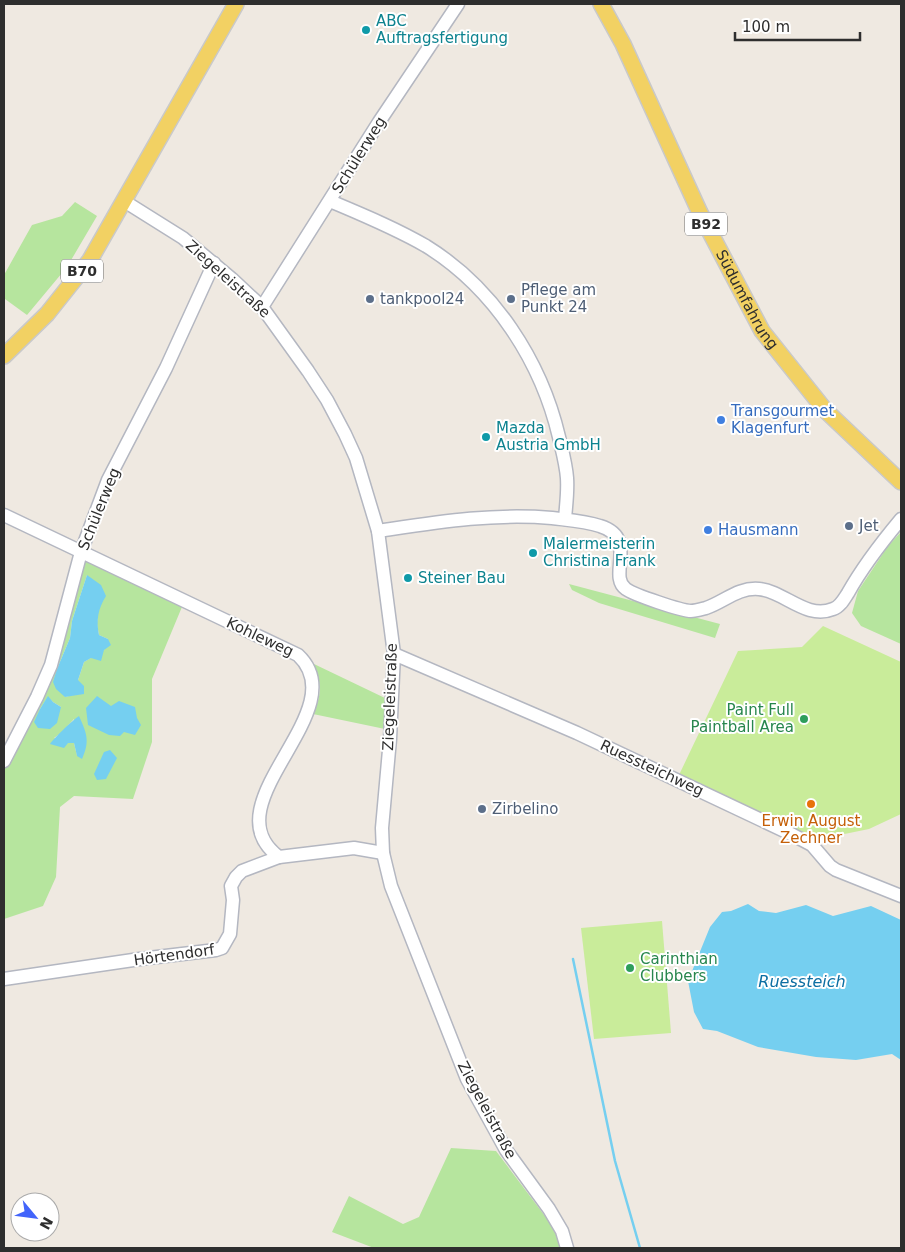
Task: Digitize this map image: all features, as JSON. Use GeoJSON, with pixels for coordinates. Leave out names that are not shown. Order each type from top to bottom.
{"type":"FeatureCollection","features":[{"type":"Feature","properties":{"kind":"main road","name":"B70"},"geometry":{"type":"LineString","coordinates":[[4,356],[47,314],[90,260],[236,4]]}},
{"type":"Feature","properties":{"kind":"main road"},"geometry":{"type":"LineString","coordinates":[[219,36],[244,4]]}},
{"type":"Feature","properties":{"kind":"main road","name":"Südumfahrung"},"geometry":{"type":"LineString","coordinates":[[601,4],[622,44],[700,213],[762,331],[825,410],[901,482]]}},
{"type":"Feature","properties":{"kind":"street","name":"Schülerweg"},"geometry":{"type":"LineString","coordinates":[[262,307],[374,130],[458,4]]}},
{"type":"Feature","properties":{"kind":"street","name":"Ziegeleistraße"},"geometry":{"type":"LineString","coordinates":[[124,201],[184,238],[262,307],[308,371],[346,434],[366,487],[378,530],[394,654],[390,739],[383,814],[383,853],[391,886],[467,1079],[506,1150],[549,1208],[562,1231],[568,1248]]}},
{"type":"Feature","properties":{"kind":"street"},"geometry":{"type":"LineString","coordinates":[[330,202],[396,230],[443,258],[481,293],[516,336],[541,381],[556,426],[566,476],[566,519]]}},
{"type":"Feature","properties":{"kind":"street","name":"Schülerweg"},"geometry":{"type":"LineString","coordinates":[[4,761],[51,665],[81,552],[108,480],[166,368],[214,263]]}},
{"type":"Feature","properties":{"kind":"street","name":"Kohleweg"},"geometry":{"type":"LineString","coordinates":[[4,515],[184,602],[291,650],[305,662],[313,683],[310,704],[298,732],[268,786],[260,817],[259,826],[263,842],[278,857]]}},
{"type":"Feature","properties":{"kind":"street"},"geometry":{"type":"LineString","coordinates":[[378,530],[475,517],[518,516],[566,519],[602,526],[614,534],[621,545],[620,580],[625,589],[651,600],[691,611],[706,608],[741,591],[759,589],[812,611],[824,612],[835,609],[842,602],[872,553],[901,519]]}},
{"type":"Feature","properties":{"kind":"street","name":"Ruessteichweg"},"geometry":{"type":"LineString","coordinates":[[394,654],[576,732],[775,826],[812,845],[830,866],[836,870],[901,896]]}},
{"type":"Feature","properties":{"kind":"street"},"geometry":{"type":"LineString","coordinates":[[278,857],[354,848],[383,853]]}},
{"type":"Feature","properties":{"kind":"street","name":"Hörtendorf"},"geometry":{"type":"LineString","coordinates":[[4,979],[222,948],[230,934],[233,900],[231,886],[236,877],[242,871],[278,857]]}},
{"type":"Feature","properties":{"kind":"green space"},"geometry":{"type":"Polygon","coordinates":[[[75,202],[97,216],[67,267],[27,315],[5,299],[4,275],[32,225],[62,216],[75,202]]]}},
{"type":"Feature","properties":{"kind":"green space"},"geometry":{"type":"Polygon","coordinates":[[[901,532],[901,644],[861,626],[852,613],[858,591],[888,546],[901,532]]]}},
{"type":"Feature","properties":{"kind":"green space"},"geometry":{"type":"Polygon","coordinates":[[[81,552],[184,602],[152,679],[152,742],[133,799],[74,796],[60,807],[56,877],[43,906],[4,919],[4,761],[37,697],[81,552]],[[87,575],[72,621],[70,638],[57,669],[65,697],[73,695],[84,662],[104,650],[108,639],[99,635],[97,624],[98,608],[87,575]],[[48,697],[40,709],[61,707],[48,697]],[[74,719],[54,738],[74,743],[77,756],[74,719]]]}},
{"type":"Feature","properties":{"kind":"green space"},"geometry":{"type":"Polygon","coordinates":[[[569,584],[720,624],[715,638],[599,603],[572,590],[569,584]]]}},
{"type":"Feature","properties":{"kind":"green space","name":"Paint Full Paintball Area"},"geometry":{"type":"Polygon","coordinates":[[[823,626],[901,662],[901,814],[869,829],[815,840],[679,775],[738,651],[802,647],[823,626]]]}},
{"type":"Feature","properties":{"kind":"green space"},"geometry":{"type":"Polygon","coordinates":[[[314,664],[387,699],[385,729],[313,714],[320,689],[314,664]]]}},
{"type":"Feature","properties":{"kind":"green space","name":"Carinthian Clubbers"},"geometry":{"type":"Polygon","coordinates":[[[662,921],[671,1033],[594,1039],[581,928],[662,921]]]}},
{"type":"Feature","properties":{"kind":"green space"},"geometry":{"type":"Polygon","coordinates":[[[451,1148],[496,1151],[557,1232],[562,1248],[374,1248],[332,1232],[349,1196],[403,1224],[419,1217],[451,1148]]]}},
{"type":"Feature","properties":{"kind":"water"},"geometry":{"type":"Polygon","coordinates":[[[87,575],[101,585],[106,596],[98,615],[98,630],[99,635],[108,639],[111,645],[104,650],[101,661],[91,658],[84,662],[78,680],[84,686],[84,694],[65,697],[56,689],[53,682],[70,638],[72,621],[87,575]]]}},
{"type":"Feature","properties":{"kind":"water"},"geometry":{"type":"Polygon","coordinates":[[[48,696],[61,707],[57,723],[50,729],[38,728],[34,722],[48,696]]]}},
{"type":"Feature","properties":{"kind":"water"},"geometry":{"type":"Polygon","coordinates":[[[97,696],[111,706],[119,701],[135,707],[137,718],[141,725],[135,735],[124,732],[120,736],[109,735],[88,725],[86,708],[97,696]]]}},
{"type":"Feature","properties":{"kind":"water"},"geometry":{"type":"Polygon","coordinates":[[[79,716],[87,742],[82,759],[77,756],[74,743],[68,743],[64,748],[50,744],[79,716]]]}},
{"type":"Feature","properties":{"kind":"water"},"geometry":{"type":"Polygon","coordinates":[[[110,750],[117,758],[106,779],[97,780],[94,774],[104,752],[110,750]]]}},
{"type":"Feature","properties":{"kind":"water","name":"Ruessteich"},"geometry":{"type":"Polygon","coordinates":[[[748,904],[759,911],[776,913],[806,905],[833,916],[871,906],[901,920],[901,1060],[892,1054],[856,1060],[816,1057],[758,1047],[717,1031],[703,1029],[694,1012],[688,981],[710,927],[722,912],[731,911],[748,904]]]}},
{"type":"Feature","properties":{"kind":"waterway"},"geometry":{"type":"LineString","coordinates":[[573,959],[615,1161],[640,1248]]}},
{"type":"Feature","properties":{"kind":"place","name":"ABC Auftragsfertigung"},"geometry":{"type":"Point","coordinates":[366,30]}},
{"type":"Feature","properties":{"kind":"place","name":"tankpool24"},"geometry":{"type":"Point","coordinates":[370,299]}},
{"type":"Feature","properties":{"kind":"place","name":"Pflege am Punkt 24"},"geometry":{"type":"Point","coordinates":[511,299]}},
{"type":"Feature","properties":{"kind":"place","name":"Transgourmet Klagenfurt"},"geometry":{"type":"Point","coordinates":[721,420]}},
{"type":"Feature","properties":{"kind":"place","name":"Mazda Austria GmbH"},"geometry":{"type":"Point","coordinates":[486,437]}},
{"type":"Feature","properties":{"kind":"place","name":"Jet"},"geometry":{"type":"Point","coordinates":[849,526]}},
{"type":"Feature","properties":{"kind":"place","name":"Hausmann"},"geometry":{"type":"Point","coordinates":[708,530]}},
{"type":"Feature","properties":{"kind":"place","name":"Malermeisterin Christina Frank"},"geometry":{"type":"Point","coordinates":[533,553]}},
{"type":"Feature","properties":{"kind":"place","name":"Steiner Bau"},"geometry":{"type":"Point","coordinates":[408,578]}},
{"type":"Feature","properties":{"kind":"place","name":"Paint Full Paintball Area"},"geometry":{"type":"Point","coordinates":[804,719]}},
{"type":"Feature","properties":{"kind":"place","name":"Erwin August Zechner"},"geometry":{"type":"Point","coordinates":[811,804]}},
{"type":"Feature","properties":{"kind":"place","name":"Zirbelino"},"geometry":{"type":"Point","coordinates":[482,809]}},
{"type":"Feature","properties":{"kind":"place","name":"Carinthian Clubbers"},"geometry":{"type":"Point","coordinates":[630,968]}}]}
